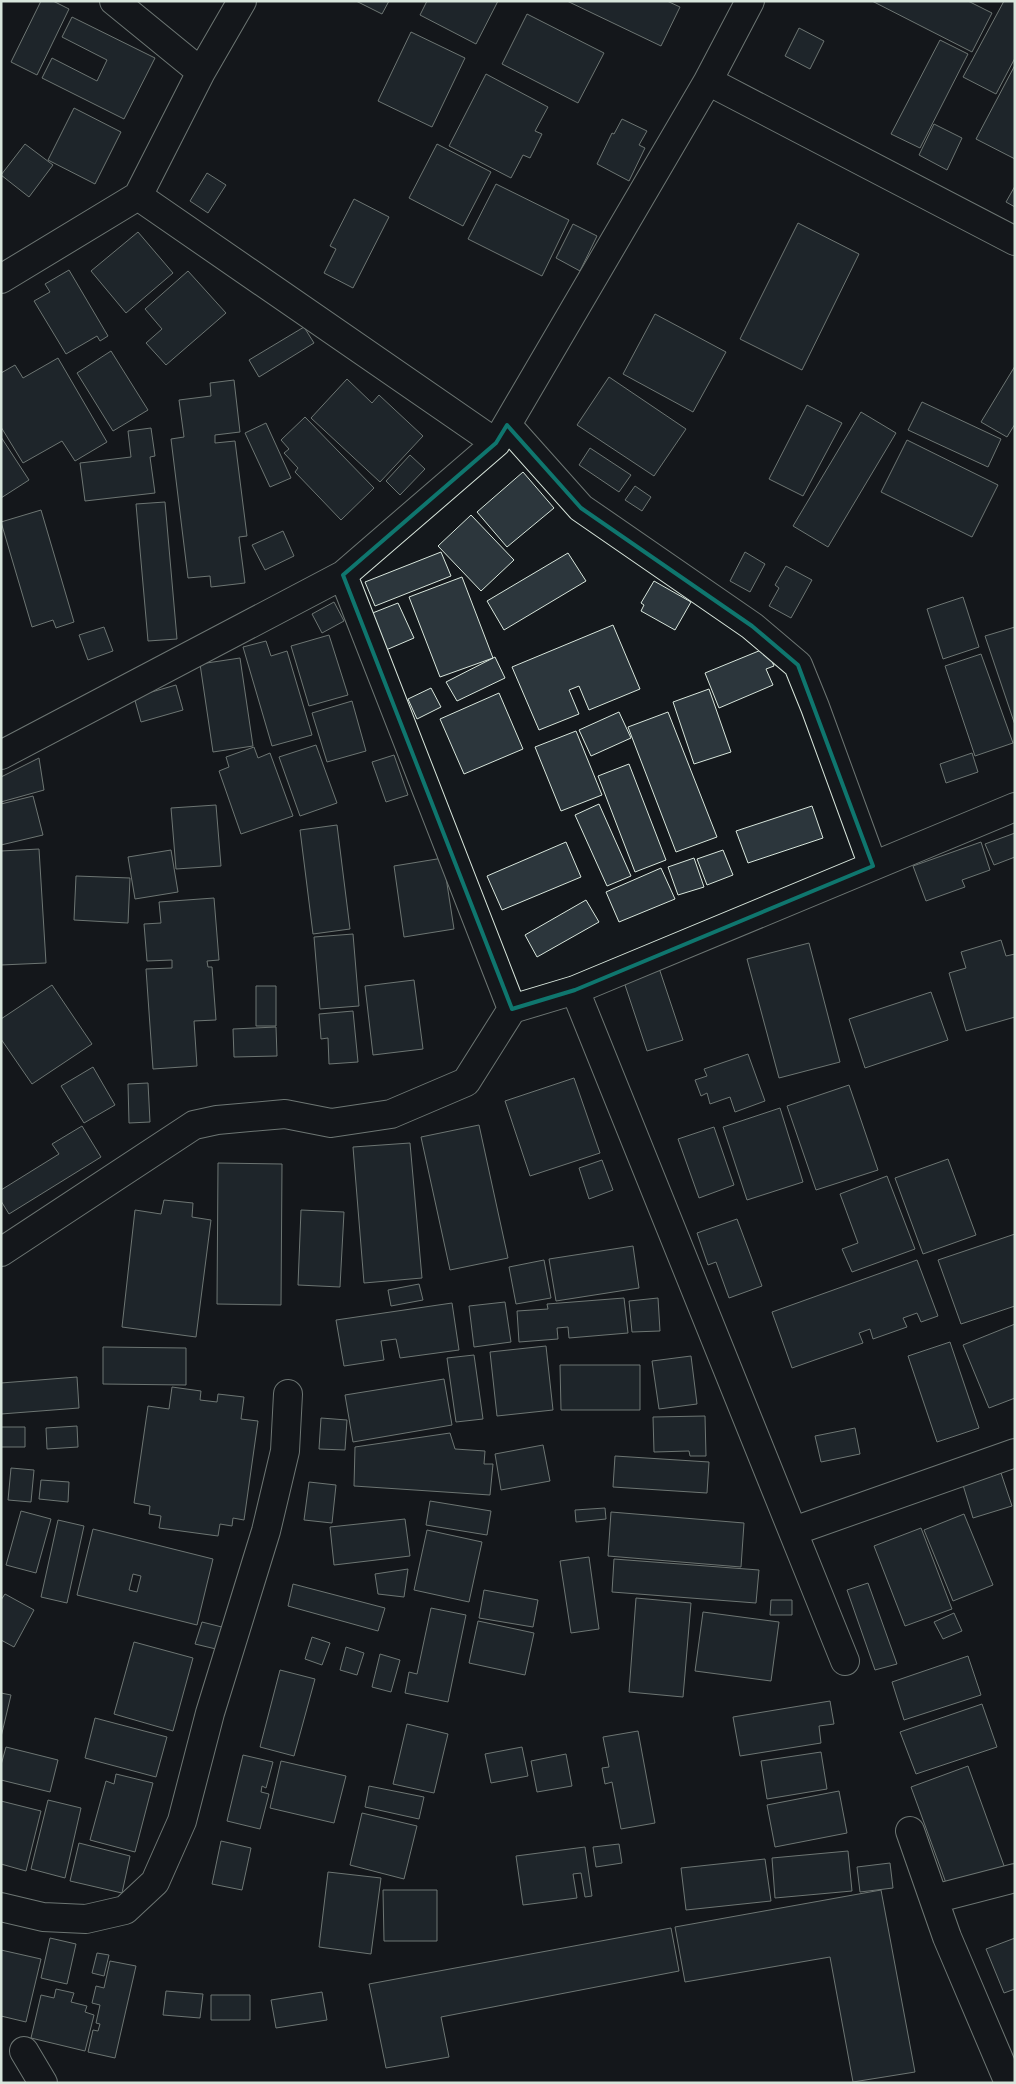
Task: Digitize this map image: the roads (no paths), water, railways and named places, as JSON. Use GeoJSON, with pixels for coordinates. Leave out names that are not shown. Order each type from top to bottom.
{"type":"FeatureCollection","features":[{"type":"Feature","properties":{"kind":"street"},"geometry":{"type":"LineString","coordinates":[[114,1],[201,72]]}},
{"type":"Feature","properties":{"kind":"street"},"geometry":{"type":"LineString","coordinates":[[1,279],[138,196],[201,72],[242,1]]}},
{"type":"Feature","properties":{"kind":"street"},"geometry":{"type":"LineString","coordinates":[[1,755],[343,575],[502,434],[708,81],[750,1]]}},
{"type":"Feature","properties":{"kind":"street"},"geometry":{"type":"LineString","coordinates":[[708,81],[1015,241]]}},
{"type":"Feature","properties":{"kind":"street"},"geometry":{"type":"LineString","coordinates":[[138,196],[502,434],[581,508],[752,626],[798,665],[873,866]]}},
{"type":"Feature","properties":{"kind":"street"},"geometry":{"type":"LineString","coordinates":[[343,575],[512,1009]]}},
{"type":"Feature","properties":{"kind":"street"},"geometry":{"type":"LineString","coordinates":[[1,1252],[194,1125],[217,1120],[285,1114],[331,1123],[391,1114],[466,1082],[512,1009],[575,990],[1015,807]]}},
{"type":"Feature","properties":{"kind":"street"},"geometry":{"type":"LineString","coordinates":[[575,990],[845,1661]]}},
{"type":"Feature","properties":{"kind":"street"},"geometry":{"type":"LineString","coordinates":[[1,1907],[42,1916],[86,1919],[125,1910],[156,1882],[182,1821],[210,1713],[266,1531],[286,1450],[288,1394]]}},
{"type":"Feature","properties":{"kind":"street"},"geometry":{"type":"LineString","coordinates":[[794,1531],[1015,1453]]}},
{"type":"Feature","properties":{"kind":"street"},"geometry":{"type":"LineString","coordinates":[[910,1831],[947,1937],[1009,2083]]}},
{"type":"Feature","properties":{"kind":"street"},"geometry":{"type":"LineString","coordinates":[[934,1899],[1015,1878]]}},
{"type":"Feature","properties":{"kind":"street"},"geometry":{"type":"LineString","coordinates":[[24,2051],[43,2083]]}}]}
